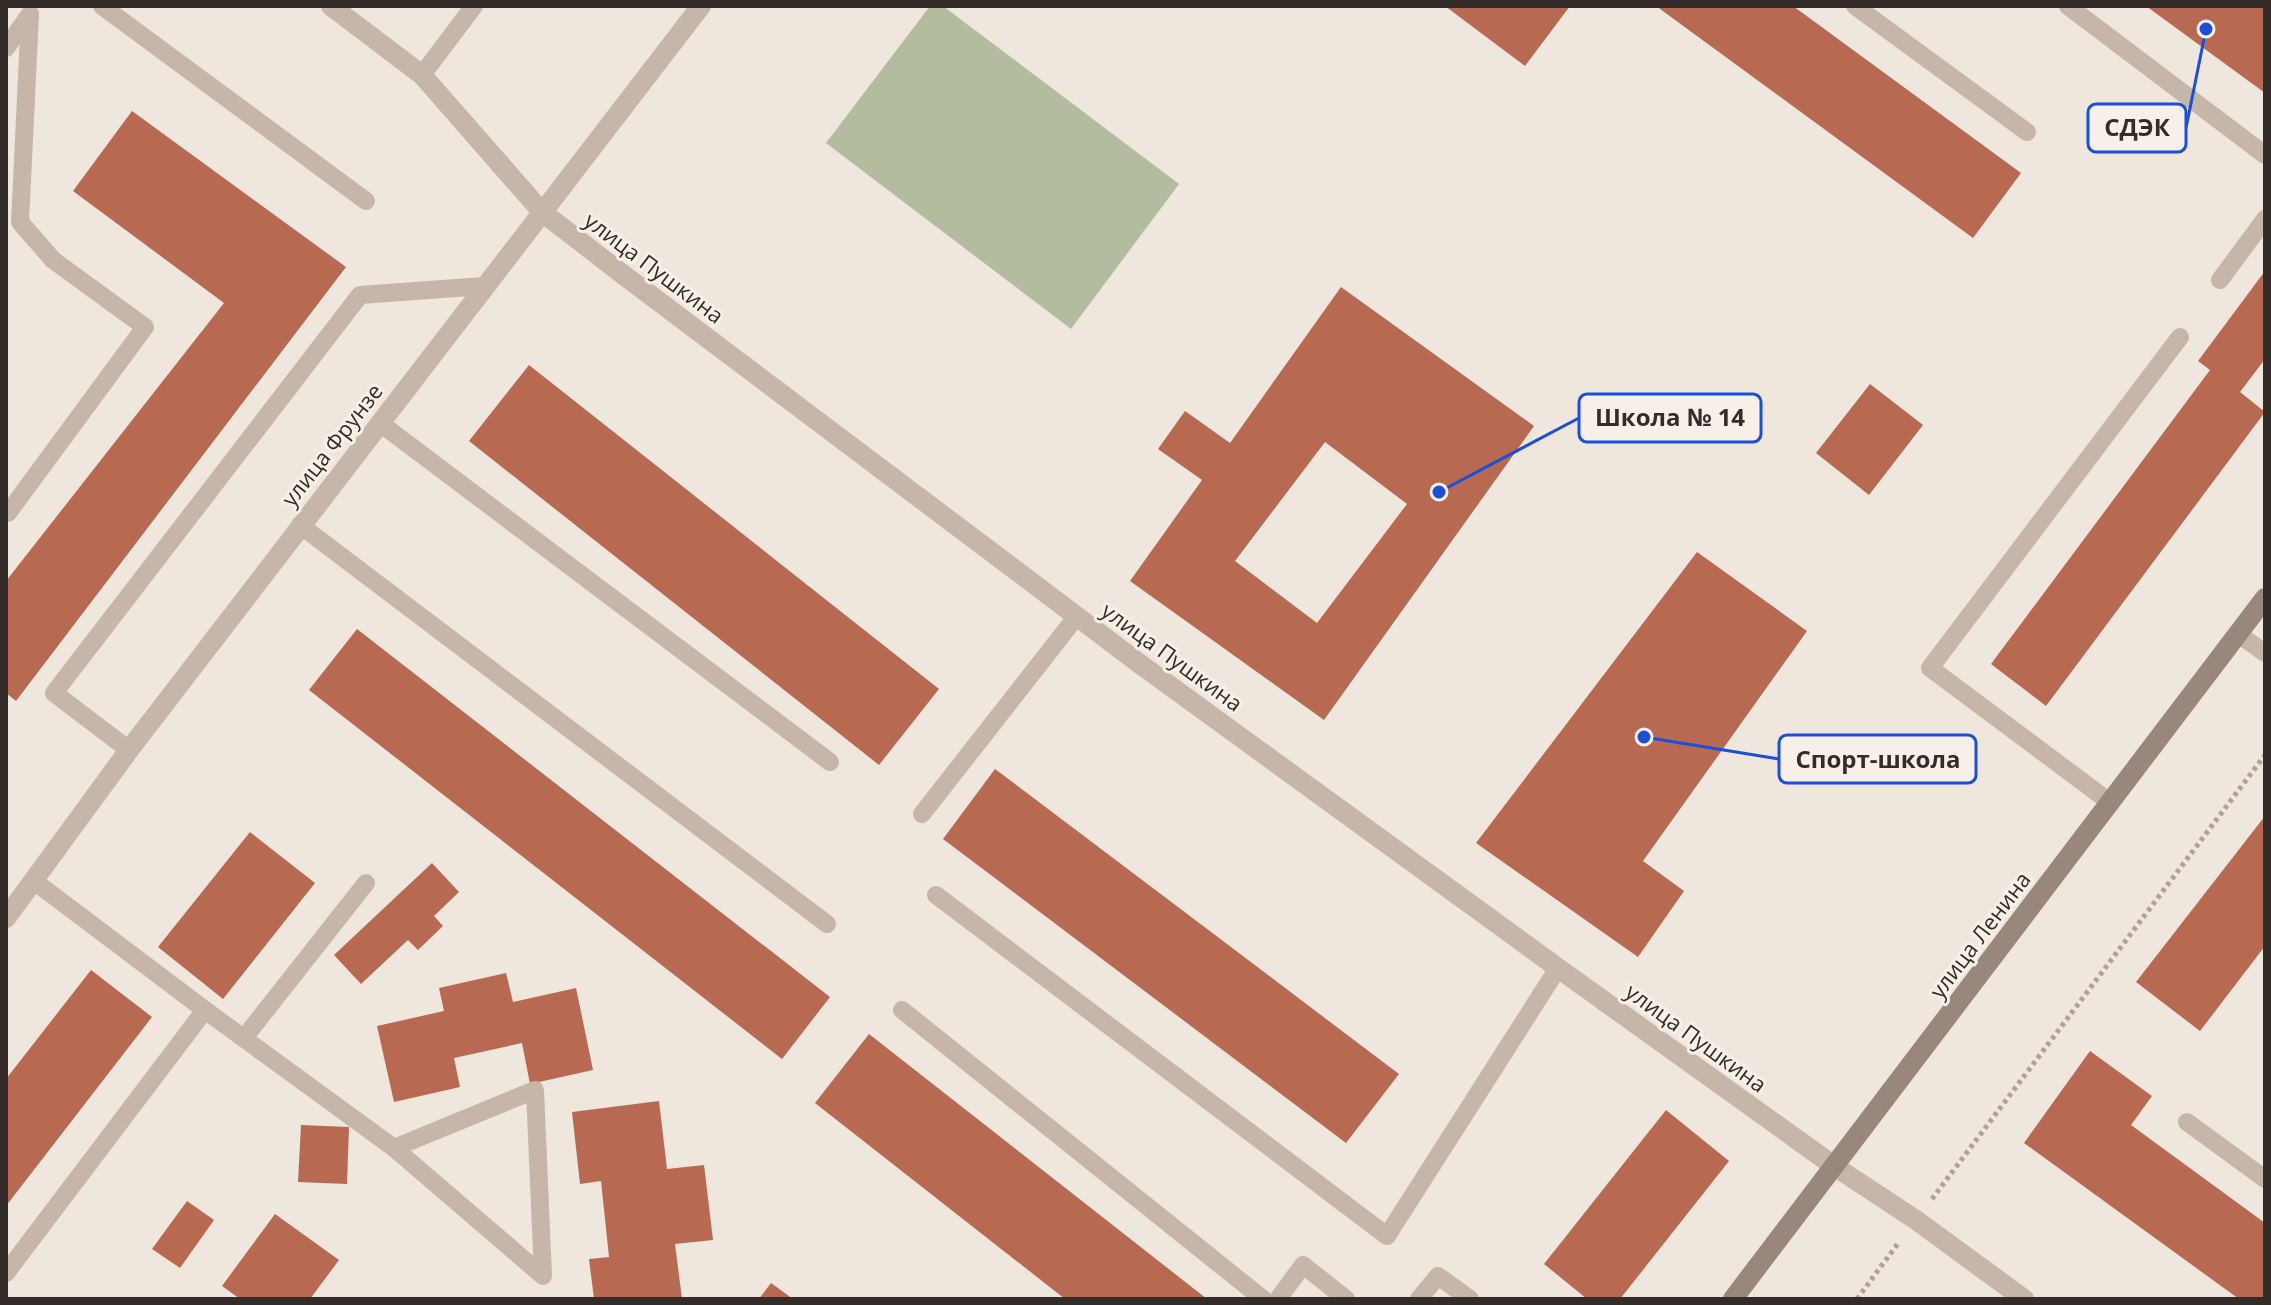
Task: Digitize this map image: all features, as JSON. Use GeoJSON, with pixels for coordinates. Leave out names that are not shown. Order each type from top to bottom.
{"type":"FeatureCollection","features":[{"type":"Feature","properties":{"kind":"main road","name":"улица Ленина"},"geometry":{"type":"LineString","coordinates":[[1733,1299],[2265,598]]}},
{"type":"Feature","properties":{"kind":"street","name":"улица Пушкина"},"geometry":{"type":"LineString","coordinates":[[331,6],[422,75],[542,212],[1077,616],[1558,968],[2024,1299]]}},
{"type":"Feature","properties":{"kind":"street","name":"улица Фрунзе"},"geometry":{"type":"LineString","coordinates":[[6,918],[300,525],[701,6]]}},
{"type":"Feature","properties":{"kind":"lane"},"geometry":{"type":"LineString","coordinates":[[102,6],[366,201]]}},
{"type":"Feature","properties":{"kind":"lane"},"geometry":{"type":"LineString","coordinates":[[422,75],[474,6]]}},
{"type":"Feature","properties":{"kind":"lane"},"geometry":{"type":"LineString","coordinates":[[2068,6],[2265,155]]}},
{"type":"Feature","properties":{"kind":"lane"},"geometry":{"type":"LineString","coordinates":[[6,48],[29,9]]}},
{"type":"Feature","properties":{"kind":"lane"},"geometry":{"type":"LineString","coordinates":[[6,511],[8,513],[145,327],[53,260],[20,222],[29,9]]}},
{"type":"Feature","properties":{"kind":"lane"},"geometry":{"type":"LineString","coordinates":[[1867,10],[2027,132]]}},
{"type":"Feature","properties":{"kind":"lane"},"geometry":{"type":"LineString","coordinates":[[2220,280],[2265,219]]}},
{"type":"Feature","properties":{"kind":"lane"},"geometry":{"type":"LineString","coordinates":[[129,750],[54,693],[360,295],[484,286]]}},
{"type":"Feature","properties":{"kind":"lane"},"geometry":{"type":"LineString","coordinates":[[2111,803],[1930,668],[2180,337]]}},
{"type":"Feature","properties":{"kind":"lane"},"geometry":{"type":"LineString","coordinates":[[380,423],[830,762]]}},
{"type":"Feature","properties":{"kind":"lane"},"geometry":{"type":"LineString","coordinates":[[300,525],[827,924]]}},
{"type":"Feature","properties":{"kind":"lane"},"geometry":{"type":"LineString","coordinates":[[922,814],[1077,616]]}},
{"type":"Feature","properties":{"kind":"lane"},"geometry":{"type":"LineString","coordinates":[[2238,634],[2265,653]]}},
{"type":"Feature","properties":{"kind":"lane"},"geometry":{"type":"LineString","coordinates":[[34,881],[394,1148],[543,1276],[535,1090],[394,1148]]}},
{"type":"Feature","properties":{"kind":"lane"},"geometry":{"type":"LineString","coordinates":[[244,1038],[366,883]]}},
{"type":"Feature","properties":{"kind":"lane"},"geometry":{"type":"LineString","coordinates":[[936,895],[1387,1236],[1558,968]]}},
{"type":"Feature","properties":{"kind":"lane"},"geometry":{"type":"LineString","coordinates":[[6,1273],[205,1010]]}},
{"type":"Feature","properties":{"kind":"lane"},"geometry":{"type":"LineString","coordinates":[[902,1010],[1263,1299]]}},
{"type":"Feature","properties":{"kind":"lane"},"geometry":{"type":"LineString","coordinates":[[2187,1122],[2265,1179]]}},
{"type":"Feature","properties":{"kind":"lane"},"geometry":{"type":"LineString","coordinates":[[1278,1299],[1303,1265],[1346,1299]]}},
{"type":"Feature","properties":{"kind":"lane"},"geometry":{"type":"LineString","coordinates":[[1419,1299],[1438,1276],[1470,1299]]}},
{"type":"Feature","properties":{"kind":"path"},"geometry":{"type":"LineString","coordinates":[[1857,1299],[2265,755]]}},
{"type":"Feature","properties":{"kind":"green space"},"geometry":{"type":"Polygon","coordinates":[[[930,6],[943,6],[1179,184],[1071,329],[826,143],[930,6]]]}},
{"type":"Feature","properties":{"kind":"building"},"geometry":{"type":"Polygon","coordinates":[[[1445,6],[1570,6],[1525,66],[1445,6]]]}},
{"type":"Feature","properties":{"kind":"building"},"geometry":{"type":"Polygon","coordinates":[[[1656,6],[1793,6],[2021,173],[1973,238],[1656,6]]]}},
{"type":"Feature","properties":{"kind":"building"},"geometry":{"type":"Polygon","coordinates":[[[2146,6],[2265,6],[2265,93],[2146,6]]]}},
{"type":"Feature","properties":{"kind":"building"},"geometry":{"type":"Polygon","coordinates":[[[132,111],[346,267],[16,701],[6,693],[6,581],[224,303],[73,191],[132,111]]]}},
{"type":"Feature","properties":{"kind":"building"},"geometry":{"type":"Polygon","coordinates":[[[2265,271],[2265,359],[2240,392],[2265,412],[2046,706],[1991,664],[2210,370],[2198,361],[2265,271]]]}},
{"type":"Feature","properties":{"kind":"building"},"geometry":{"type":"Polygon","coordinates":[[[1341,287],[1534,426],[1324,720],[1130,581],[1202,480],[1158,449],[1185,411],[1230,443],[1341,287]],[[1325,442],[1235,561],[1317,623],[1407,504],[1325,442]]]}},
{"type":"Feature","properties":{"kind":"building"},"geometry":{"type":"Polygon","coordinates":[[[529,365],[939,689],[879,765],[469,441],[529,365]]]}},
{"type":"Feature","properties":{"kind":"building"},"geometry":{"type":"Polygon","coordinates":[[[1870,384],[1923,425],[1869,495],[1816,453],[1870,384]]]}},
{"type":"Feature","properties":{"kind":"building"},"geometry":{"type":"Polygon","coordinates":[[[1697,552],[1807,631],[1643,861],[1684,891],[1638,957],[1476,843],[1697,552]]]}},
{"type":"Feature","properties":{"kind":"building"},"geometry":{"type":"Polygon","coordinates":[[[357,629],[830,997],[782,1059],[309,690],[357,629]]]}},
{"type":"Feature","properties":{"kind":"building"},"geometry":{"type":"Polygon","coordinates":[[[995,769],[1399,1074],[1346,1143],[943,839],[995,769]]]}},
{"type":"Feature","properties":{"kind":"building"},"geometry":{"type":"Polygon","coordinates":[[[2265,816],[2265,946],[2200,1031],[2136,982],[2265,816]]]}},
{"type":"Feature","properties":{"kind":"building"},"geometry":{"type":"Polygon","coordinates":[[[250,832],[315,883],[223,999],[158,947],[250,832]]]}},
{"type":"Feature","properties":{"kind":"building"},"geometry":{"type":"Polygon","coordinates":[[[432,863],[459,892],[434,916],[443,926],[418,950],[408,940],[361,984],[334,955],[432,863]]]}},
{"type":"Feature","properties":{"kind":"building"},"geometry":{"type":"Polygon","coordinates":[[[91,970],[152,1017],[6,1206],[6,1079],[91,970]]]}},
{"type":"Feature","properties":{"kind":"building"},"geometry":{"type":"Polygon","coordinates":[[[506,973],[513,1002],[576,988],[593,1070],[530,1084],[522,1043],[454,1058],[460,1087],[394,1102],[377,1026],[444,1011],[439,988],[506,973]]]}},
{"type":"Feature","properties":{"kind":"building"},"geometry":{"type":"Polygon","coordinates":[[[869,1034],[1207,1299],[1065,1299],[815,1103],[869,1034]]]}},
{"type":"Feature","properties":{"kind":"building"},"geometry":{"type":"Polygon","coordinates":[[[2090,1051],[2152,1096],[2131,1125],[2265,1223],[2265,1299],[2239,1299],[2024,1143],[2090,1051]]]}},
{"type":"Feature","properties":{"kind":"building"},"geometry":{"type":"Polygon","coordinates":[[[659,1101],[667,1169],[704,1165],[713,1240],[675,1244],[682,1299],[594,1299],[589,1259],[609,1257],[601,1181],[580,1184],[572,1112],[659,1101]]]}},
{"type":"Feature","properties":{"kind":"building"},"geometry":{"type":"Polygon","coordinates":[[[1666,1110],[1729,1161],[1620,1299],[1587,1299],[1544,1264],[1666,1110]]]}},
{"type":"Feature","properties":{"kind":"building"},"geometry":{"type":"Polygon","coordinates":[[[301,1125],[349,1127],[347,1184],[298,1182],[301,1125]]]}},
{"type":"Feature","properties":{"kind":"building"},"geometry":{"type":"Polygon","coordinates":[[[187,1201],[214,1220],[180,1268],[152,1249],[187,1201]]]}},
{"type":"Feature","properties":{"kind":"building"},"geometry":{"type":"Polygon","coordinates":[[[275,1214],[339,1260],[310,1299],[240,1299],[222,1286],[275,1214]]]}},
{"type":"Feature","properties":{"kind":"building"},"geometry":{"type":"Polygon","coordinates":[[[771,1283],[793,1299],[759,1299],[771,1283]]]}},
{"type":"Feature","properties":{"kind":"place","name":"СДЭК"},"geometry":{"type":"Point","coordinates":[2206,29]}},
{"type":"Feature","properties":{"kind":"place","name":"Школа № 14"},"geometry":{"type":"Point","coordinates":[1439,492]}},
{"type":"Feature","properties":{"kind":"place","name":"Спорт-школа"},"geometry":{"type":"Point","coordinates":[1644,737]}}]}
